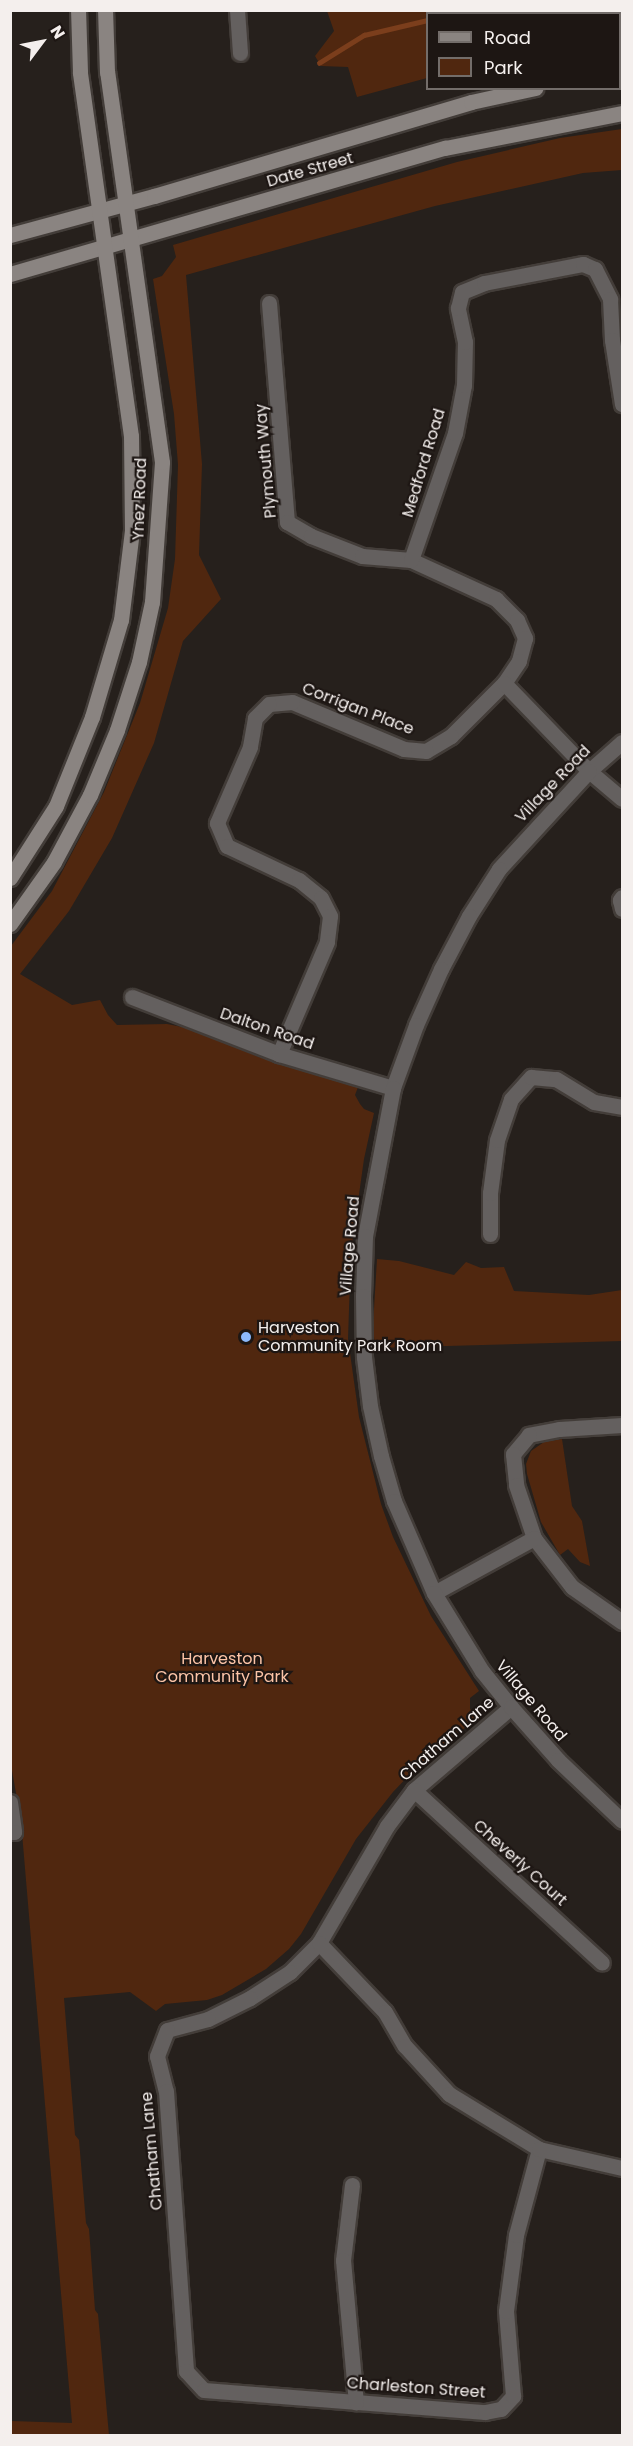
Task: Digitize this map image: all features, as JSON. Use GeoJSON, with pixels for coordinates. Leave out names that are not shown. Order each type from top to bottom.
{"type":"FeatureCollection","features":[{"type":"Feature","properties":{"kind":"main road","name":"Ynez Road"},"geometry":{"type":"LineString","coordinates":[[10,878],[56,806],[92,717],[122,620],[132,530],[131,436],[80,72],[78,10]]}},
{"type":"Feature","properties":{"kind":"main road","name":"Ynez Road"},"geometry":{"type":"LineString","coordinates":[[10,924],[54,862],[90,795],[121,718],[139,662],[152,602],[162,462],[107,72],[105,10]]}},
{"type":"Feature","properties":{"kind":"main road","name":"Date Street"},"geometry":{"type":"LineString","coordinates":[[10,235],[439,111],[527,90]]}},
{"type":"Feature","properties":{"kind":"main road","name":"Date Street"},"geometry":{"type":"LineString","coordinates":[[10,274],[445,148],[622,113]]}},
{"type":"Feature","properties":{"kind":"street"},"geometry":{"type":"LineString","coordinates":[[237,10],[240,53]]}},
{"type":"Feature","properties":{"kind":"street","name":"Medford Road"},"geometry":{"type":"LineString","coordinates":[[411,560],[455,433],[464,385],[465,342],[458,308],[462,292],[484,283],[583,264],[595,269],[610,299],[612,340],[622,404]]}},
{"type":"Feature","properties":{"kind":"street","name":"Plymouth Way"},"geometry":{"type":"LineString","coordinates":[[269,303],[287,522],[311,536],[362,556],[411,560],[496,599],[517,620],[525,638]]}},
{"type":"Feature","properties":{"kind":"street","name":"Corrigan Place"},"geometry":{"type":"LineString","coordinates":[[279,1054],[327,942],[330,916],[321,898],[299,880],[227,846],[217,823],[250,747],[255,718],[269,704],[292,702],[404,749],[426,751],[451,736],[504,683],[519,661],[525,638]]}},
{"type":"Feature","properties":{"kind":"street"},"geometry":{"type":"LineString","coordinates":[[504,683],[589,771],[622,799]]}},
{"type":"Feature","properties":{"kind":"street","name":"Village Road"},"geometry":{"type":"LineString","coordinates":[[622,742],[589,771],[499,869],[469,916],[416,1024],[393,1088],[365,1236],[364,1357],[370,1406],[394,1501],[434,1593],[482,1671],[511,1707],[558,1760],[622,1821]]}},
{"type":"Feature","properties":{"kind":"street"},"geometry":{"type":"LineString","coordinates":[[622,897],[620,900],[622,909]]}},
{"type":"Feature","properties":{"kind":"street","name":"Dalton Road"},"geometry":{"type":"LineString","coordinates":[[132,997],[279,1054],[393,1088]]}},
{"type":"Feature","properties":{"kind":"street"},"geometry":{"type":"LineString","coordinates":[[490,1234],[490,1193],[497,1140],[511,1099],[531,1077],[556,1079],[594,1102],[622,1107]]}},
{"type":"Feature","properties":{"kind":"street"},"geometry":{"type":"LineString","coordinates":[[622,1425],[559,1429],[528,1435],[513,1454],[516,1485],[534,1538],[572,1587],[622,1622]]}},
{"type":"Feature","properties":{"kind":"street"},"geometry":{"type":"LineString","coordinates":[[434,1593],[534,1538]]}},
{"type":"Feature","properties":{"kind":"street","name":"Chatham Lane"},"geometry":{"type":"LineString","coordinates":[[204,2390],[186,2371],[166,2091],[157,2056],[167,2030],[208,2019],[250,1998],[290,1972],[319,1943],[387,1826],[414,1790],[511,1707]]}},
{"type":"Feature","properties":{"kind":"street","name":"Cheverly Court"},"geometry":{"type":"LineString","coordinates":[[414,1790],[602,1963]]}},
{"type":"Feature","properties":{"kind":"street"},"geometry":{"type":"LineString","coordinates":[[10,1802],[12,1832]]}},
{"type":"Feature","properties":{"kind":"street"},"geometry":{"type":"LineString","coordinates":[[319,1943],[384,2012],[405,2046],[449,2094],[539,2149],[622,2168]]}},
{"type":"Feature","properties":{"kind":"street","name":"Charleston Street"},"geometry":{"type":"LineString","coordinates":[[204,2390],[485,2412],[501,2409],[513,2396],[506,2312],[516,2235],[539,2149]]}},
{"type":"Feature","properties":{"kind":"street"},"geometry":{"type":"LineString","coordinates":[[352,2185],[344,2260],[356,2402]]}},
{"type":"Feature","properties":{"kind":"green space"},"geometry":{"type":"Polygon","coordinates":[[[327,11],[622,11],[622,38],[621,12],[426,12],[426,78],[357,97],[348,67],[321,66],[315,56],[334,31],[327,11]]]}},
{"type":"Feature","properties":{"kind":"green space","name":"Harveston Community Park"},"geometry":{"type":"Polygon","coordinates":[[[622,129],[622,170],[583,173],[435,206],[186,275],[202,464],[199,555],[221,599],[183,641],[154,743],[112,838],[69,911],[20,974],[72,1005],[100,1000],[108,1015],[117,1025],[167,1024],[187,1028],[259,1057],[358,1087],[355,1095],[360,1104],[364,1109],[374,1113],[364,1159],[351,1251],[348,1339],[359,1417],[381,1504],[393,1537],[431,1616],[479,1691],[470,1698],[470,1709],[478,1717],[414,1770],[393,1792],[356,1839],[301,1934],[289,1949],[266,1969],[222,1995],[207,2000],[165,2004],[156,2011],[130,1992],[64,1998],[75,2135],[79,2140],[109,2435],[11,2435],[11,2421],[72,2423],[21,1821],[11,1765],[11,946],[52,891],[104,792],[140,703],[168,608],[175,559],[178,465],[174,414],[153,279],[162,276],[176,257],[173,245],[457,162],[560,138],[622,129]]]}},
{"type":"Feature","properties":{"kind":"green space"},"geometry":{"type":"Polygon","coordinates":[[[377,1259],[399,1261],[454,1275],[466,1262],[481,1268],[504,1267],[514,1291],[589,1295],[622,1290],[622,1341],[375,1348],[373,1325],[377,1259]]]}},
{"type":"Feature","properties":{"kind":"green space"},"geometry":{"type":"Polygon","coordinates":[[[562,1439],[572,1506],[582,1521],[590,1566],[580,1562],[568,1549],[560,1555],[541,1522],[527,1474],[526,1464],[531,1451],[544,1442],[562,1439]]]}},
{"type":"Feature","properties":{"kind":"waterway"},"geometry":{"type":"LineString","coordinates":[[481,12],[491,10]]}},
{"type":"Feature","properties":{"kind":"waterway"},"geometry":{"type":"LineString","coordinates":[[319,63],[364,35],[426,20]]}},
{"type":"Feature","properties":{"kind":"place","name":"Harveston Community Park Room"},"geometry":{"type":"Point","coordinates":[246,1337]}}]}
